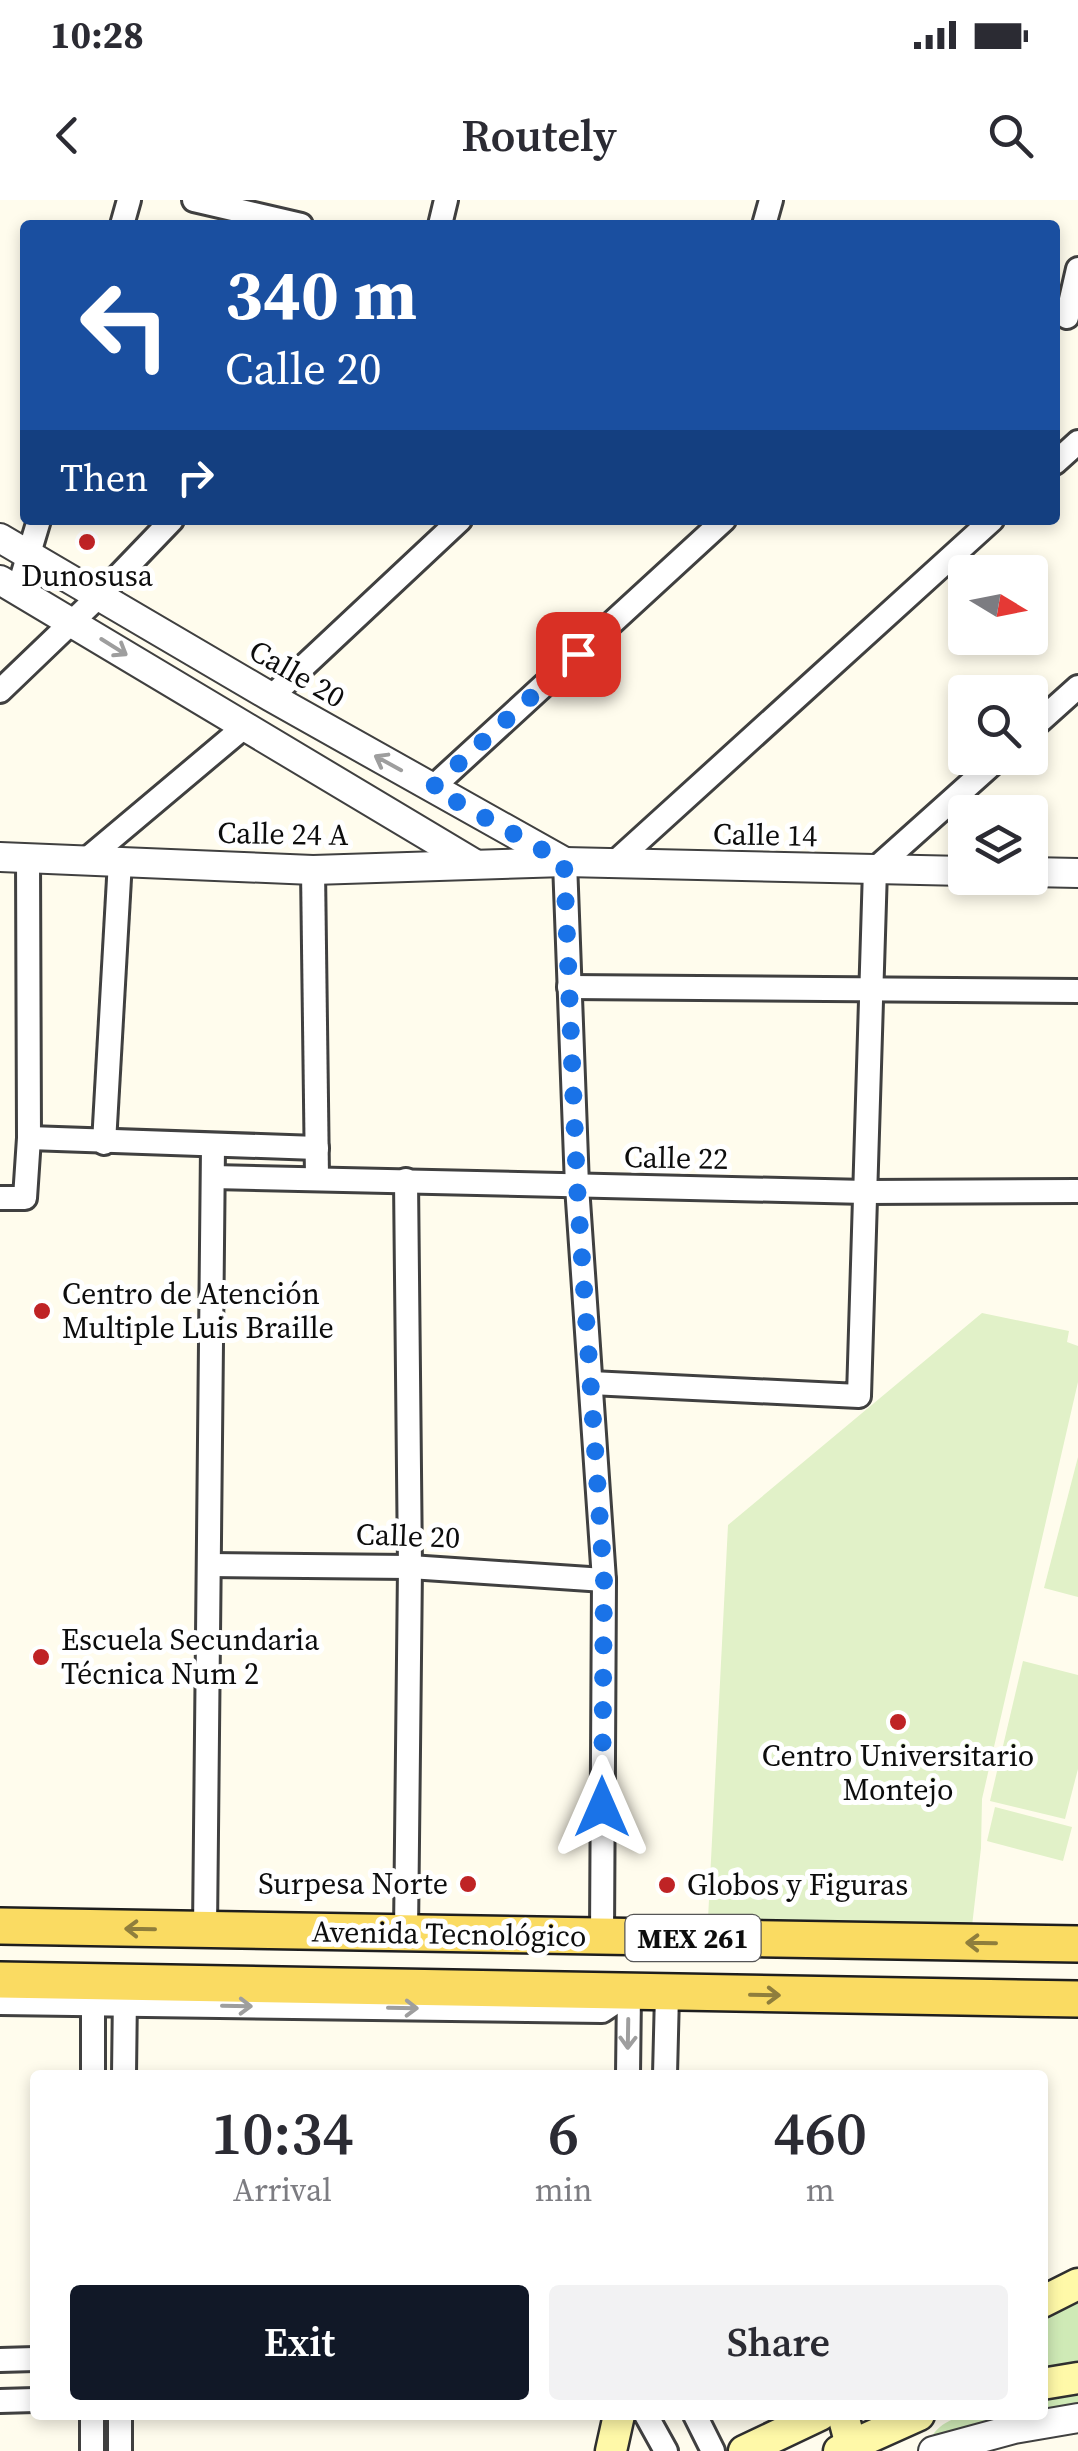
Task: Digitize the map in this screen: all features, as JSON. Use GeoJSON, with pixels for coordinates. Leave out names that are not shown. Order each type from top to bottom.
{"type":"FeatureCollection","features":[{"type":"Feature","properties":{"kind":"main road","name":"Avenida Tecnológico"},"geometry":{"type":"LineString","coordinates":[[0,1926],[1078,1944]]}},
{"type":"Feature","properties":{"kind":"main road"},"geometry":{"type":"LineString","coordinates":[[187,1983],[213,1971],[262,1968],[270,1960],[269,1931]]}},
{"type":"Feature","properties":{"kind":"main road"},"geometry":{"type":"LineString","coordinates":[[306,1996],[307,1932]]}},
{"type":"Feature","properties":{"kind":"main road","name":"Avenida Tecnológico"},"geometry":{"type":"LineString","coordinates":[[0,1980],[109,1993],[187,1983],[306,1996],[629,1993],[1078,2000]]}},
{"type":"Feature","properties":{"kind":"main road"},"geometry":{"type":"LineString","coordinates":[[1048,2299],[1078,2284]]}},
{"type":"Feature","properties":{"kind":"main road"},"geometry":{"type":"LineString","coordinates":[[1048,2383],[1078,2378]]}},
{"type":"Feature","properties":{"kind":"main road"},"geometry":{"type":"LineString","coordinates":[[611,2451],[618,2420]]}},
{"type":"Feature","properties":{"kind":"main road"},"geometry":{"type":"LineString","coordinates":[[843,2420],[850,2449],[910,2420]]}},
{"type":"Feature","properties":{"kind":"main road"},"geometry":{"type":"LineString","coordinates":[[744,2451],[776,2423]]}},
{"type":"Feature","properties":{"kind":"street"},"geometry":{"type":"LineString","coordinates":[[194,200],[280,220]]}},
{"type":"Feature","properties":{"kind":"street"},"geometry":{"type":"LineString","coordinates":[[1067,318],[1078,268]]}},
{"type":"Feature","properties":{"kind":"street"},"geometry":{"type":"LineString","coordinates":[[38,525],[29,555],[9,585],[476,864]]}},
{"type":"Feature","properties":{"kind":"street"},"geometry":{"type":"LineString","coordinates":[[0,691],[167,525]]}},
{"type":"Feature","properties":{"kind":"street"},"geometry":{"type":"LineString","coordinates":[[271,697],[455,525]]}},
{"type":"Feature","properties":{"kind":"street"},"geometry":{"type":"LineString","coordinates":[[432,788],[719,525]]}},
{"type":"Feature","properties":{"kind":"street"},"geometry":{"type":"LineString","coordinates":[[613,864],[986,525]]}},
{"type":"Feature","properties":{"kind":"street","name":"Calle 20"},"geometry":{"type":"LineString","coordinates":[[0,538],[564,862]]}},
{"type":"Feature","properties":{"kind":"street"},"geometry":{"type":"LineString","coordinates":[[1048,714],[1078,686]]}},
{"type":"Feature","properties":{"kind":"street"},"geometry":{"type":"LineString","coordinates":[[86,859],[244,727]]}},
{"type":"Feature","properties":{"kind":"street"},"geometry":{"type":"LineString","coordinates":[[590,1383],[860,1396],[876,869],[980,775]]}},
{"type":"Feature","properties":{"kind":"street"},"geometry":{"type":"LineString","coordinates":[[0,1198],[25,1198],[29,1138],[14,857]]}},
{"type":"Feature","properties":{"kind":"street","name":"Calle 24 A"},"geometry":{"type":"LineString","coordinates":[[14,857],[313,870],[564,862]]}},
{"type":"Feature","properties":{"kind":"street"},"geometry":{"type":"LineString","coordinates":[[104,1143],[120,861]]}},
{"type":"Feature","properties":{"kind":"street"},"geometry":{"type":"LineString","coordinates":[[564,862],[577,1186],[604,1580],[602,1936]]}},
{"type":"Feature","properties":{"kind":"street","name":"Calle 14"},"geometry":{"type":"LineString","coordinates":[[564,862],[948,871]]}},
{"type":"Feature","properties":{"kind":"street"},"geometry":{"type":"LineString","coordinates":[[313,870],[317,1177]]}},
{"type":"Feature","properties":{"kind":"street"},"geometry":{"type":"LineString","coordinates":[[1048,872],[1078,873]]}},
{"type":"Feature","properties":{"kind":"street"},"geometry":{"type":"LineString","coordinates":[[569,987],[1078,992]]}},
{"type":"Feature","properties":{"kind":"street"},"geometry":{"type":"LineString","coordinates":[[29,1138],[317,1148]]}},
{"type":"Feature","properties":{"kind":"street"},"geometry":{"type":"LineString","coordinates":[[205,1930],[214,1146]]}},
{"type":"Feature","properties":{"kind":"street","name":"Calle 22"},"geometry":{"type":"LineString","coordinates":[[214,1177],[866,1192],[1078,1191]]}},
{"type":"Feature","properties":{"kind":"street"},"geometry":{"type":"LineString","coordinates":[[406,1180],[410,1567],[406,1933]]}},
{"type":"Feature","properties":{"kind":"street","name":"Calle 20"},"geometry":{"type":"LineString","coordinates":[[209,1564],[410,1567],[604,1580]]}},
{"type":"Feature","properties":{"kind":"street"},"geometry":{"type":"LineString","coordinates":[[94,2070],[109,1993]]}},
{"type":"Feature","properties":{"kind":"street"},"geometry":{"type":"LineString","coordinates":[[109,1993],[123,2070]]}},
{"type":"Feature","properties":{"kind":"street","name":"Avenida Tecnológico"},"geometry":{"type":"LineString","coordinates":[[0,2004],[109,1993],[306,1996]]}},
{"type":"Feature","properties":{"kind":"street"},"geometry":{"type":"LineString","coordinates":[[628,2070],[629,1993]]}},
{"type":"Feature","properties":{"kind":"street"},"geometry":{"type":"LineString","coordinates":[[665,2070],[667,1994]]}},
{"type":"Feature","properties":{"kind":"street"},"geometry":{"type":"LineString","coordinates":[[0,2360],[30,2359]]}},
{"type":"Feature","properties":{"kind":"street"},"geometry":{"type":"LineString","coordinates":[[0,2401],[30,2400]]}},
{"type":"Feature","properties":{"kind":"street"},"geometry":{"type":"LineString","coordinates":[[944,2449],[1078,2418]]}},
{"type":"Feature","properties":{"kind":"street"},"geometry":{"type":"LineString","coordinates":[[92,2420],[92,2451]]}},
{"type":"Feature","properties":{"kind":"street"},"geometry":{"type":"LineString","coordinates":[[120,2420],[120,2451]]}},
{"type":"Feature","properties":{"kind":"street"},"geometry":{"type":"LineString","coordinates":[[649,2420],[666,2451]]}},
{"type":"Feature","properties":{"kind":"street"},"geometry":{"type":"LineString","coordinates":[[698,2420],[713,2451]]}},
{"type":"Feature","properties":{"kind":"green space","name":"Centro Universitario Montejo"},"geometry":{"type":"Polygon","coordinates":[[[982,1313],[1069,1331],[1067,1342],[1078,1346],[1078,1382],[982,1799],[972,1926],[708,1919],[728,1525],[982,1313]]]}},
{"type":"Feature","properties":{"kind":"green space"},"geometry":{"type":"Polygon","coordinates":[[[1078,1457],[1078,1597],[1044,1588],[1078,1457]]]}},
{"type":"Feature","properties":{"kind":"green space"},"geometry":{"type":"Polygon","coordinates":[[[1023,1661],[1078,1675],[1078,1769],[1065,1819],[990,1801],[1023,1661]]]}},
{"type":"Feature","properties":{"kind":"green space"},"geometry":{"type":"Polygon","coordinates":[[[995,1807],[1072,1827],[1063,1861],[987,1841],[995,1807]]]}},
{"type":"Feature","properties":{"kind":"green space"},"geometry":{"type":"Polygon","coordinates":[[[1078,2300],[1078,2365],[1048,2371],[1048,2314],[1078,2300]]]}},
{"type":"Feature","properties":{"kind":"green space"},"geometry":{"type":"Polygon","coordinates":[[[1078,2391],[1078,2409],[1048,2416],[1048,2396],[1078,2391]]]}},
{"type":"Feature","properties":{"kind":"green space"},"geometry":{"type":"Polygon","coordinates":[[[951,2420],[1028,2420],[936,2440],[932,2436],[951,2420]]]}},
{"type":"Feature","properties":{"kind":"place","name":"Dunosusa"},"geometry":{"type":"Point","coordinates":[87,542]}},
{"type":"Feature","properties":{"kind":"place","name":"Centro de Atención Multiple Luis Braille"},"geometry":{"type":"Point","coordinates":[42,1311]}},
{"type":"Feature","properties":{"kind":"place","name":"Escuela Secundaria Técnica Num 2"},"geometry":{"type":"Point","coordinates":[41,1657]}},
{"type":"Feature","properties":{"kind":"place","name":"Centro Universitario Montejo"},"geometry":{"type":"Point","coordinates":[898,1722]}},
{"type":"Feature","properties":{"kind":"place","name":"Surpesa Norte"},"geometry":{"type":"Point","coordinates":[468,1884]}},
{"type":"Feature","properties":{"kind":"place","name":"Globos y Figuras"},"geometry":{"type":"Point","coordinates":[667,1885]}},
{"type":"Feature","properties":{"kind":"route"},"geometry":{"type":"LineString","coordinates":[[578,654],[432,788],[564,862],[577,1186],[604,1580],[602,1807]]}}]}
